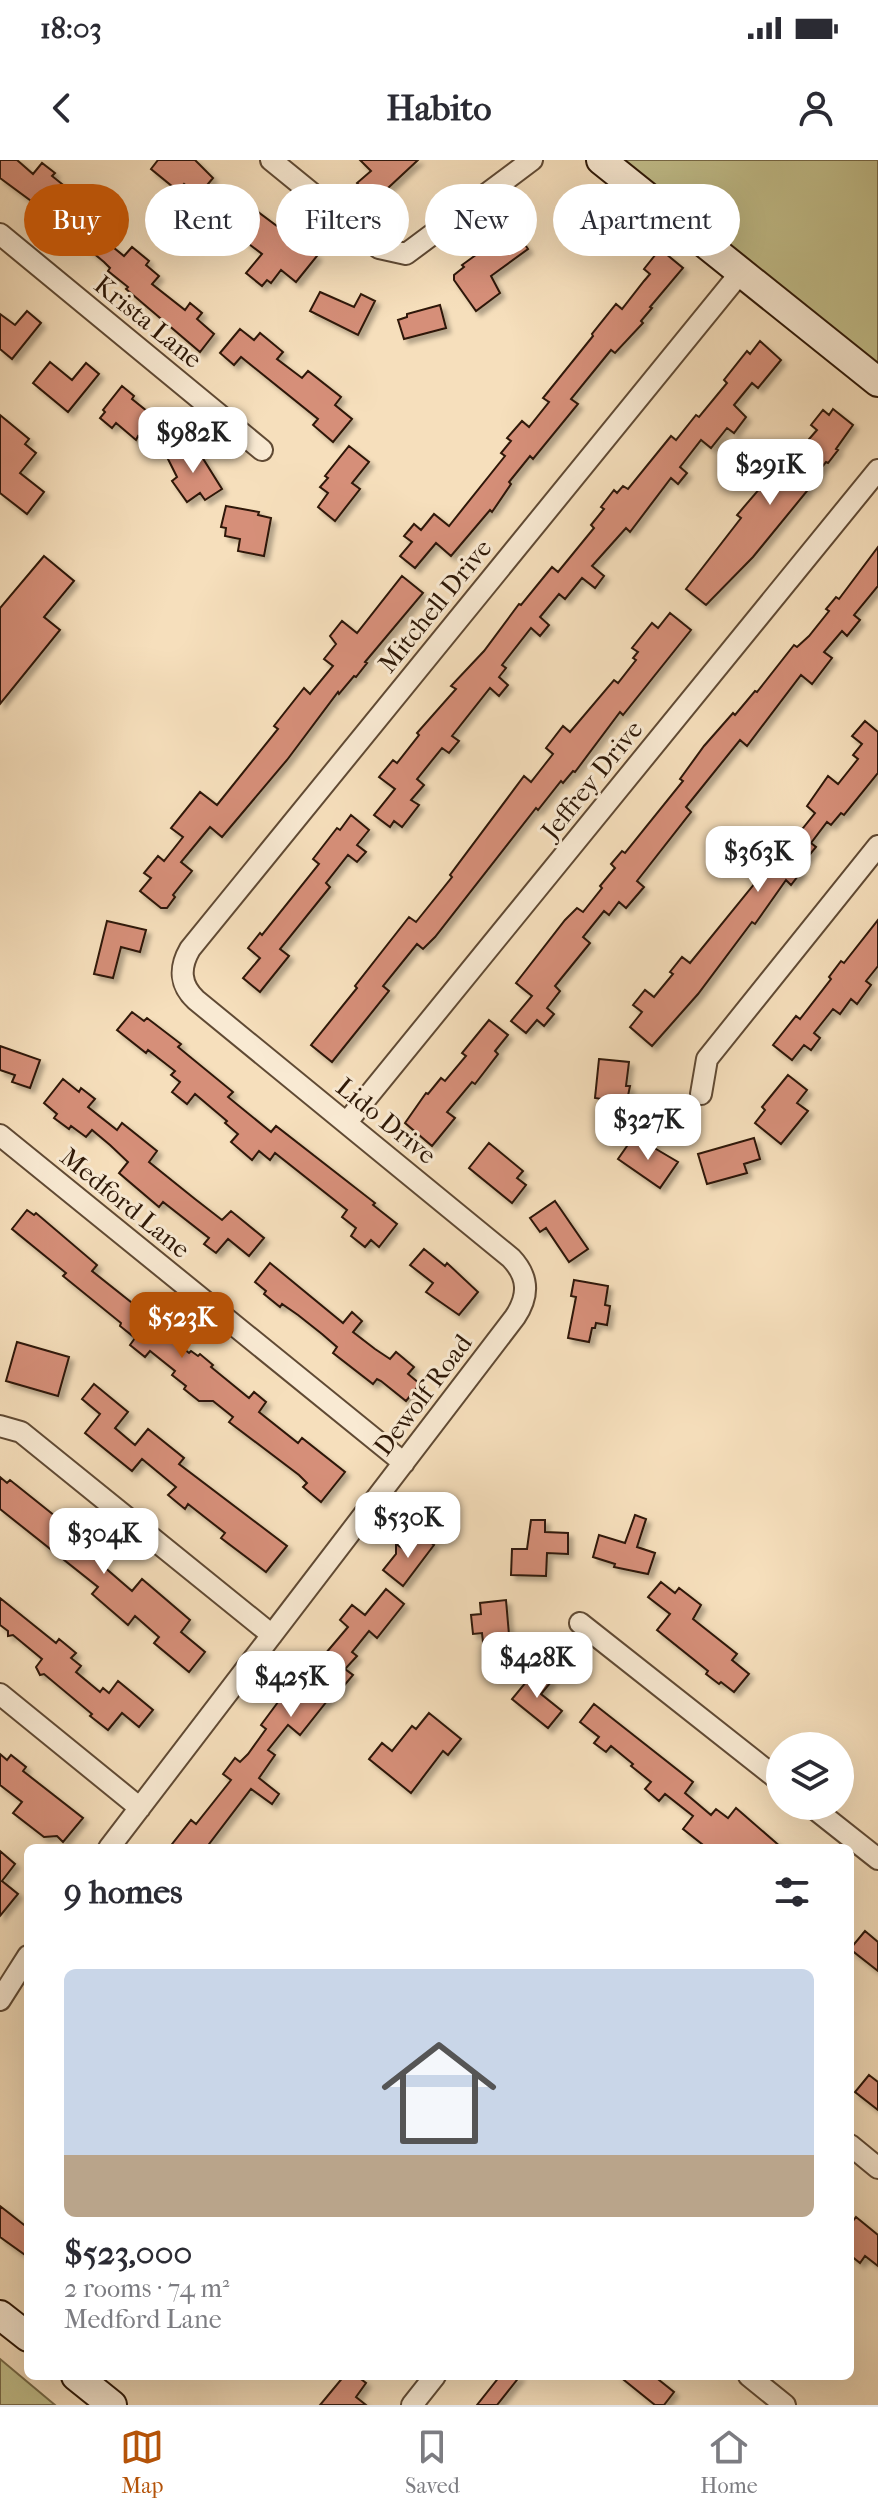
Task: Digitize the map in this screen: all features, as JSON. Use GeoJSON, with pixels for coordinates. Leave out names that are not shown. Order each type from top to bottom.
{"type":"FeatureCollection","features":[{"type":"Feature","properties":{"kind":"street"},"geometry":{"type":"LineString","coordinates":[[271,160],[379,248],[406,254],[532,160]]}},
{"type":"Feature","properties":{"kind":"street"},"geometry":{"type":"LineString","coordinates":[[601,160],[878,382]]}},
{"type":"Feature","properties":{"kind":"street","name":"Krista Lane"},"geometry":{"type":"LineString","coordinates":[[0,234],[262,450]]}},
{"type":"Feature","properties":{"kind":"street","name":"Mitchell Drive"},"geometry":{"type":"LineString","coordinates":[[183,979],[183,966],[190,949],[741,272]]}},
{"type":"Feature","properties":{"kind":"street","name":"Jeffrey Drive"},"geometry":{"type":"LineString","coordinates":[[347,1122],[878,470]]}},
{"type":"Feature","properties":{"kind":"street"},"geometry":{"type":"LineString","coordinates":[[701,1094],[707,1059],[878,846]]}},
{"type":"Feature","properties":{"kind":"street","name":"Lido Drive"},"geometry":{"type":"LineString","coordinates":[[183,979],[196,1000],[518,1265],[525,1280],[526,1293],[515,1317]]}},
{"type":"Feature","properties":{"kind":"street","name":"Medford Lane"},"geometry":{"type":"LineString","coordinates":[[0,1135],[404,1463]]}},
{"type":"Feature","properties":{"kind":"street","name":"Dewolf Road"},"geometry":{"type":"LineString","coordinates":[[112,1844],[515,1317]]}},
{"type":"Feature","properties":{"kind":"street"},"geometry":{"type":"LineString","coordinates":[[0,1426],[21,1432],[272,1635]]}},
{"type":"Feature","properties":{"kind":"street"},"geometry":{"type":"LineString","coordinates":[[580,1623],[766,1770]]}},
{"type":"Feature","properties":{"kind":"street"},"geometry":{"type":"LineString","coordinates":[[0,1694],[140,1808]]}},
{"type":"Feature","properties":{"kind":"street"},"geometry":{"type":"LineString","coordinates":[[824,1820],[847,1844]]}},
{"type":"Feature","properties":{"kind":"street"},"geometry":{"type":"LineString","coordinates":[[855,1852],[878,1859]]}},
{"type":"Feature","properties":{"kind":"street"},"geometry":{"type":"LineString","coordinates":[[3,1987],[24,1961]]}},
{"type":"Feature","properties":{"kind":"street"},"geometry":{"type":"LineString","coordinates":[[854,2148],[878,2168]]}},
{"type":"Feature","properties":{"kind":"street"},"geometry":{"type":"LineString","coordinates":[[0,2315],[24,2334]]}},
{"type":"Feature","properties":{"kind":"street"},"geometry":{"type":"LineString","coordinates":[[81,2380],[112,2405]]}},
{"type":"Feature","properties":{"kind":"street"},"geometry":{"type":"LineString","coordinates":[[412,2405],[432,2380]]}},
{"type":"Feature","properties":{"kind":"street"},"geometry":{"type":"LineString","coordinates":[[754,2380],[785,2405]]}},
{"type":"Feature","properties":{"kind":"shaded area"},"geometry":{"type":"Polygon","coordinates":[[[616,160],[878,160],[878,371],[735,256],[740,256],[740,184],[646,184],[616,160]]]}},
{"type":"Feature","properties":{"kind":"shaded area"},"geometry":{"type":"Polygon","coordinates":[[[0,2359],[55,2405],[0,2405],[0,2359]]]}},
{"type":"Feature","properties":{"kind":"building"},"geometry":{"type":"Polygon","coordinates":[[[0,160],[17,160],[33,174],[42,163],[55,173],[52,176],[62,184],[24,184],[24,196],[0,178],[0,160]]]}},
{"type":"Feature","properties":{"kind":"building"},"geometry":{"type":"Polygon","coordinates":[[[158,160],[195,160],[213,178],[208,184],[169,184],[151,169],[158,160]]]}},
{"type":"Feature","properties":{"kind":"building"},"geometry":{"type":"Polygon","coordinates":[[[360,160],[418,160],[392,184],[357,183],[371,171],[360,160]]]}},
{"type":"Feature","properties":{"kind":"building"},"geometry":{"type":"Polygon","coordinates":[[[260,213],[276,225],[276,256],[317,256],[296,282],[281,270],[271,283],[267,280],[262,286],[246,273],[262,254],[260,213]]]}},
{"type":"Feature","properties":{"kind":"building"},"geometry":{"type":"Polygon","coordinates":[[[132,247],[149,261],[146,265],[159,276],[152,284],[185,310],[190,303],[202,313],[197,319],[214,334],[200,352],[126,289],[128,287],[108,271],[110,268],[97,256],[129,256],[132,247]]]}},
{"type":"Feature","properties":{"kind":"building"},"geometry":{"type":"Polygon","coordinates":[[[474,256],[518,256],[491,276],[500,293],[476,311],[454,280],[454,275],[464,267],[462,265],[474,256]]]}},
{"type":"Feature","properties":{"kind":"building"},"geometry":{"type":"Polygon","coordinates":[[[654,256],[668,256],[683,268],[650,307],[641,321],[643,323],[615,353],[611,350],[571,399],[578,404],[533,459],[530,456],[509,482],[511,484],[492,512],[490,510],[451,556],[436,543],[415,568],[400,556],[412,542],[404,536],[414,524],[421,530],[434,514],[449,526],[505,456],[501,453],[511,441],[507,438],[522,421],[529,427],[549,402],[543,398],[592,334],[616,304],[622,309],[650,274],[644,269],[654,256]]]}},
{"type":"Feature","properties":{"kind":"building"},"geometry":{"type":"Polygon","coordinates":[[[320,292],[354,307],[361,294],[375,301],[358,335],[310,311],[320,292]]]}},
{"type":"Feature","properties":{"kind":"building"},"geometry":{"type":"Polygon","coordinates":[[[440,305],[446,328],[404,339],[398,320],[407,317],[407,314],[440,305]]]}},
{"type":"Feature","properties":{"kind":"building"},"geometry":{"type":"Polygon","coordinates":[[[27,311],[41,323],[12,359],[0,349],[0,314],[15,325],[27,311]]]}},
{"type":"Feature","properties":{"kind":"building"},"geometry":{"type":"Polygon","coordinates":[[[240,329],[254,340],[260,333],[283,352],[277,359],[302,378],[308,371],[341,397],[335,405],[352,419],[333,442],[313,425],[318,419],[241,357],[234,365],[220,353],[240,329]]]}},
{"type":"Feature","properties":{"kind":"building"},"geometry":{"type":"Polygon","coordinates":[[[760,341],[781,360],[758,388],[752,383],[734,405],[746,417],[734,433],[727,428],[711,448],[701,440],[680,467],[687,473],[678,484],[671,478],[630,532],[626,528],[592,566],[604,576],[595,588],[582,578],[565,599],[559,594],[540,617],[549,625],[540,636],[531,628],[502,665],[506,668],[499,677],[508,685],[499,696],[490,688],[452,736],[459,741],[449,753],[442,748],[417,779],[424,785],[411,800],[419,805],[402,827],[394,821],[390,827],[374,815],[395,789],[379,777],[393,760],[397,763],[419,735],[417,733],[456,689],[451,686],[484,651],[552,567],[558,572],[594,528],[591,525],[614,490],[617,493],[623,486],[628,489],[671,436],[676,440],[696,415],[699,417],[727,383],[724,380],[747,351],[750,354],[760,341]]]}},
{"type":"Feature","properties":{"kind":"building"},"geometry":{"type":"Polygon","coordinates":[[[50,362],[72,380],[86,363],[99,374],[68,412],[33,383],[50,362]]]}},
{"type":"Feature","properties":{"kind":"building"},"geometry":{"type":"Polygon","coordinates":[[[122,386],[134,396],[132,399],[158,420],[143,440],[138,436],[136,440],[116,423],[112,428],[100,418],[122,386]]]}},
{"type":"Feature","properties":{"kind":"building"},"geometry":{"type":"Polygon","coordinates":[[[833,409],[853,425],[838,450],[753,557],[706,605],[686,589],[741,518],[737,515],[779,466],[783,469],[817,430],[811,425],[823,410],[829,415],[833,409]]]}},
{"type":"Feature","properties":{"kind":"building"},"geometry":{"type":"Polygon","coordinates":[[[0,415],[29,439],[25,444],[36,453],[20,473],[44,492],[27,514],[0,493],[0,415]]]}},
{"type":"Feature","properties":{"kind":"building"},"geometry":{"type":"Polygon","coordinates":[[[186,446],[191,453],[197,449],[222,489],[205,500],[200,493],[187,502],[172,481],[177,477],[168,459],[186,446]]]}},
{"type":"Feature","properties":{"kind":"building"},"geometry":{"type":"Polygon","coordinates":[[[349,446],[369,462],[352,483],[360,489],[335,521],[318,507],[328,493],[320,487],[349,446]]]}},
{"type":"Feature","properties":{"kind":"building"},"geometry":{"type":"Polygon","coordinates":[[[226,506],[259,512],[258,515],[271,518],[264,556],[238,551],[240,539],[225,536],[226,528],[221,527],[226,506]]]}},
{"type":"Feature","properties":{"kind":"building"},"geometry":{"type":"Polygon","coordinates":[[[878,547],[878,586],[854,615],[860,620],[847,636],[842,631],[824,652],[832,658],[812,684],[801,675],[747,746],[740,740],[686,807],[691,812],[637,881],[644,887],[626,908],[619,902],[609,915],[604,911],[583,937],[590,943],[555,986],[560,991],[547,1008],[554,1014],[544,1026],[537,1020],[526,1033],[511,1021],[532,996],[516,983],[565,920],[577,908],[583,912],[615,868],[611,864],[622,851],[625,853],[683,781],[680,779],[704,746],[733,713],[735,715],[757,692],[794,645],[797,647],[809,636],[829,611],[826,609],[836,597],[839,599],[878,547]]]}},
{"type":"Feature","properties":{"kind":"building"},"geometry":{"type":"Polygon","coordinates":[[[44,556],[74,581],[44,617],[60,630],[0,704],[0,608],[44,556]]]}},
{"type":"Feature","properties":{"kind":"building"},"geometry":{"type":"Polygon","coordinates":[[[402,576],[423,593],[356,677],[338,692],[287,760],[222,837],[210,827],[181,862],[192,871],[167,908],[161,908],[140,891],[151,878],[144,873],[158,856],[164,861],[183,837],[171,828],[200,792],[217,805],[278,729],[274,726],[304,688],[310,694],[333,666],[324,659],[336,644],[330,636],[342,621],[357,633],[402,576]]]}},
{"type":"Feature","properties":{"kind":"building"},"geometry":{"type":"Polygon","coordinates":[[[670,613],[691,630],[623,715],[620,712],[575,772],[563,783],[561,781],[538,810],[536,808],[435,937],[423,949],[417,944],[383,986],[389,991],[332,1062],[311,1045],[357,988],[355,986],[409,917],[416,922],[524,776],[531,782],[553,754],[546,748],[563,726],[570,732],[614,680],[618,683],[636,660],[633,658],[638,652],[632,648],[652,623],[658,628],[670,613]]]}},
{"type":"Feature","properties":{"kind":"building"},"geometry":{"type":"Polygon","coordinates":[[[865,721],[878,732],[878,773],[844,815],[841,813],[831,825],[827,822],[811,843],[816,847],[798,869],[801,872],[791,885],[786,880],[755,924],[752,922],[698,994],[652,1046],[630,1027],[642,1012],[633,1005],[645,990],[654,997],[682,957],[690,963],[768,867],[775,856],[769,852],[782,836],[788,841],[796,831],[799,833],[815,813],[807,806],[828,776],[838,784],[858,759],[853,755],[862,744],[852,736],[865,721]]]}},
{"type":"Feature","properties":{"kind":"building"},"geometry":{"type":"Polygon","coordinates":[[[351,815],[369,830],[357,845],[366,852],[357,862],[348,855],[326,883],[330,887],[280,949],[289,956],[260,992],[243,978],[260,958],[248,948],[319,864],[313,859],[351,815]]]}},
{"type":"Feature","properties":{"kind":"building"},"geometry":{"type":"Polygon","coordinates":[[[878,920],[878,966],[866,981],[871,985],[857,1004],[851,999],[840,1014],[833,1009],[814,1033],[820,1038],[811,1050],[804,1045],[792,1060],[773,1045],[796,1016],[800,1019],[841,961],[844,963],[878,920]]]}},
{"type":"Feature","properties":{"kind":"building"},"geometry":{"type":"Polygon","coordinates":[[[107,921],[146,930],[140,952],[121,947],[113,978],[94,974],[107,921]]]}},
{"type":"Feature","properties":{"kind":"building"},"geometry":{"type":"Polygon","coordinates":[[[132,1012],[144,1021],[147,1018],[181,1044],[178,1047],[233,1092],[228,1097],[271,1132],[276,1126],[375,1203],[373,1205],[397,1224],[379,1247],[371,1240],[365,1247],[351,1236],[356,1228],[342,1217],[347,1210],[275,1153],[270,1160],[259,1151],[252,1160],[231,1142],[238,1134],[225,1123],[227,1121],[195,1094],[187,1104],[172,1092],[180,1082],[171,1075],[175,1071],[117,1030],[132,1012]]]}},
{"type":"Feature","properties":{"kind":"building"},"geometry":{"type":"Polygon","coordinates":[[[489,1020],[508,1035],[475,1084],[472,1082],[447,1112],[455,1118],[432,1146],[405,1123],[426,1093],[441,1078],[445,1081],[466,1056],[462,1053],[489,1020]]]}},
{"type":"Feature","properties":{"kind":"building"},"geometry":{"type":"Polygon","coordinates":[[[0,1046],[40,1060],[30,1088],[12,1082],[15,1075],[0,1070],[0,1046]]]}},
{"type":"Feature","properties":{"kind":"building"},"geometry":{"type":"Polygon","coordinates":[[[599,1059],[629,1062],[626,1086],[630,1086],[623,1120],[600,1117],[602,1099],[595,1098],[599,1059]]]}},
{"type":"Feature","properties":{"kind":"building"},"geometry":{"type":"Polygon","coordinates":[[[788,1075],[807,1090],[797,1103],[808,1111],[781,1144],[755,1123],[765,1110],[762,1107],[788,1075]]]}},
{"type":"Feature","properties":{"kind":"building"},"geometry":{"type":"Polygon","coordinates":[[[63,1079],[79,1092],[81,1088],[95,1099],[88,1107],[117,1130],[122,1123],[157,1151],[149,1162],[195,1199],[222,1220],[231,1211],[264,1238],[249,1256],[228,1239],[216,1253],[204,1244],[209,1238],[163,1202],[159,1207],[119,1173],[128,1162],[92,1130],[86,1137],[54,1118],[57,1114],[44,1103],[63,1079]]]}},
{"type":"Feature","properties":{"kind":"building"},"geometry":{"type":"Polygon","coordinates":[[[634,1136],[678,1162],[660,1188],[618,1159],[634,1136]]]}},
{"type":"Feature","properties":{"kind":"building"},"geometry":{"type":"Polygon","coordinates":[[[754,1138],[760,1159],[744,1164],[747,1173],[707,1184],[698,1154],[754,1138]]]}},
{"type":"Feature","properties":{"kind":"building"},"geometry":{"type":"Polygon","coordinates":[[[489,1143],[523,1171],[517,1178],[526,1185],[512,1203],[469,1168],[489,1143]]]}},
{"type":"Feature","properties":{"kind":"building"},"geometry":{"type":"Polygon","coordinates":[[[555,1201],[588,1249],[569,1262],[546,1228],[540,1232],[530,1218],[555,1201]]]}},
{"type":"Feature","properties":{"kind":"building"},"geometry":{"type":"Polygon","coordinates":[[[27,1210],[34,1215],[36,1213],[97,1265],[92,1271],[136,1306],[138,1303],[153,1315],[149,1320],[189,1353],[200,1354],[249,1398],[254,1392],[266,1402],[259,1412],[298,1443],[302,1438],[345,1472],[321,1502],[303,1487],[307,1483],[299,1475],[229,1422],[233,1417],[213,1401],[199,1401],[172,1375],[175,1371],[150,1351],[145,1357],[130,1345],[135,1338],[120,1326],[121,1323],[12,1229],[27,1210]]]}},
{"type":"Feature","properties":{"kind":"building"},"geometry":{"type":"Polygon","coordinates":[[[424,1249],[445,1266],[447,1263],[478,1292],[459,1315],[426,1292],[433,1283],[410,1265],[424,1249]]]}},
{"type":"Feature","properties":{"kind":"building"},"geometry":{"type":"Polygon","coordinates":[[[270,1263],[343,1323],[352,1312],[362,1321],[353,1332],[390,1359],[396,1352],[414,1367],[408,1374],[420,1384],[406,1401],[381,1381],[377,1379],[373,1384],[333,1353],[337,1347],[322,1334],[264,1294],[266,1291],[255,1282],[270,1263]]]}},
{"type":"Feature","properties":{"kind":"building"},"geometry":{"type":"Polygon","coordinates":[[[574,1280],[608,1286],[605,1305],[610,1306],[607,1325],[596,1323],[589,1342],[568,1338],[576,1297],[571,1296],[574,1280]]]}},
{"type":"Feature","properties":{"kind":"building"},"geometry":{"type":"Polygon","coordinates":[[[17,1342],[69,1357],[58,1396],[6,1381],[17,1342]]]}},
{"type":"Feature","properties":{"kind":"building"},"geometry":{"type":"Polygon","coordinates":[[[94,1384],[128,1412],[115,1428],[135,1445],[148,1429],[184,1458],[179,1464],[287,1546],[266,1572],[221,1538],[225,1533],[188,1504],[185,1509],[168,1495],[176,1487],[142,1459],[132,1471],[85,1433],[100,1414],[82,1399],[94,1384]]]}},
{"type":"Feature","properties":{"kind":"building"},"geometry":{"type":"Polygon","coordinates":[[[0,1477],[7,1483],[10,1480],[100,1552],[95,1559],[132,1591],[142,1579],[190,1620],[181,1632],[205,1652],[189,1672],[154,1643],[159,1637],[135,1616],[128,1625],[92,1594],[98,1587],[0,1509],[0,1477]]]}},
{"type":"Feature","properties":{"kind":"building"},"geometry":{"type":"Polygon","coordinates":[[[635,1515],[646,1519],[637,1547],[655,1553],[648,1574],[614,1567],[615,1564],[593,1557],[599,1535],[625,1543],[635,1515]]]}},
{"type":"Feature","properties":{"kind":"building"},"geometry":{"type":"Polygon","coordinates":[[[531,1520],[545,1520],[545,1532],[568,1533],[568,1554],[547,1553],[546,1576],[511,1575],[512,1549],[527,1549],[531,1520]]]}},
{"type":"Feature","properties":{"kind":"building"},"geometry":{"type":"Polygon","coordinates":[[[420,1534],[434,1545],[403,1586],[383,1570],[396,1554],[396,1544],[406,1551],[420,1534]]]}},
{"type":"Feature","properties":{"kind":"building"},"geometry":{"type":"Polygon","coordinates":[[[661,1582],[675,1593],[679,1588],[701,1605],[693,1619],[737,1654],[732,1660],[749,1674],[734,1692],[706,1674],[708,1671],[657,1630],[670,1614],[648,1597],[661,1582]]]}},
{"type":"Feature","properties":{"kind":"building"},"geometry":{"type":"Polygon","coordinates":[[[386,1589],[404,1604],[377,1638],[369,1631],[352,1652],[357,1656],[345,1669],[353,1675],[338,1693],[335,1691],[300,1735],[288,1725],[268,1750],[275,1755],[259,1778],[279,1794],[272,1804],[251,1789],[209,1844],[172,1844],[191,1820],[196,1824],[231,1780],[223,1774],[235,1758],[240,1762],[248,1754],[266,1729],[261,1725],[284,1694],[315,1656],[320,1660],[348,1627],[340,1620],[352,1605],[365,1615],[386,1589]]]}},
{"type":"Feature","properties":{"kind":"building"},"geometry":{"type":"Polygon","coordinates":[[[0,1598],[56,1643],[59,1639],[76,1653],[71,1658],[81,1666],[76,1672],[100,1692],[103,1688],[109,1693],[118,1681],[153,1710],[139,1727],[122,1713],[108,1730],[44,1674],[40,1675],[36,1667],[42,1659],[13,1635],[8,1636],[8,1631],[0,1625],[0,1598]]]}},
{"type":"Feature","properties":{"kind":"building"},"geometry":{"type":"Polygon","coordinates":[[[506,1600],[511,1658],[485,1661],[482,1633],[473,1634],[471,1615],[481,1614],[480,1603],[506,1600]]]}},
{"type":"Feature","properties":{"kind":"building"},"geometry":{"type":"Polygon","coordinates":[[[536,1670],[551,1682],[541,1694],[562,1711],[548,1728],[512,1699],[536,1670]]]}},
{"type":"Feature","properties":{"kind":"building"},"geometry":{"type":"Polygon","coordinates":[[[594,1704],[693,1782],[685,1793],[711,1815],[716,1809],[728,1818],[736,1808],[777,1844],[702,1844],[683,1829],[693,1816],[665,1794],[659,1801],[645,1789],[651,1782],[631,1766],[633,1764],[611,1746],[606,1752],[594,1743],[599,1737],[580,1722],[594,1704]]]}},
{"type":"Feature","properties":{"kind":"building"},"geometry":{"type":"Polygon","coordinates":[[[429,1713],[461,1739],[448,1755],[443,1751],[411,1793],[369,1759],[382,1743],[392,1751],[412,1726],[416,1729],[429,1713]]]}},
{"type":"Feature","properties":{"kind":"building"},"geometry":{"type":"Polygon","coordinates":[[[0,1754],[7,1760],[11,1755],[26,1767],[23,1771],[83,1818],[63,1842],[57,1836],[44,1837],[13,1813],[22,1802],[0,1785],[0,1754]]]}},
{"type":"Feature","properties":{"kind":"building"},"geometry":{"type":"Polygon","coordinates":[[[0,1851],[15,1864],[2,1881],[18,1894],[0,1916],[0,1851]]]}},
{"type":"Feature","properties":{"kind":"building"},"geometry":{"type":"Polygon","coordinates":[[[865,1931],[878,1942],[878,1971],[854,1952],[854,1944],[865,1931]]]}},
{"type":"Feature","properties":{"kind":"building"},"geometry":{"type":"Polygon","coordinates":[[[869,2075],[878,2082],[878,2110],[855,2092],[869,2075]]]}},
{"type":"Feature","properties":{"kind":"building"},"geometry":{"type":"Polygon","coordinates":[[[0,2206],[24,2225],[24,2254],[0,2237],[0,2206]]]}},
{"type":"Feature","properties":{"kind":"building"},"geometry":{"type":"Polygon","coordinates":[[[856,2217],[878,2235],[878,2266],[865,2256],[860,2263],[854,2258],[856,2217]]]}},
{"type":"Feature","properties":{"kind":"building"},"geometry":{"type":"Polygon","coordinates":[[[341,2380],[362,2380],[366,2383],[356,2397],[366,2405],[320,2405],[341,2380]]]}},
{"type":"Feature","properties":{"kind":"building"},"geometry":{"type":"Polygon","coordinates":[[[497,2380],[517,2380],[497,2405],[477,2405],[497,2380]]]}},
{"type":"Feature","properties":{"kind":"building"},"geometry":{"type":"Polygon","coordinates":[[[624,2380],[659,2380],[674,2392],[664,2405],[655,2405],[624,2380]]]}}]}
